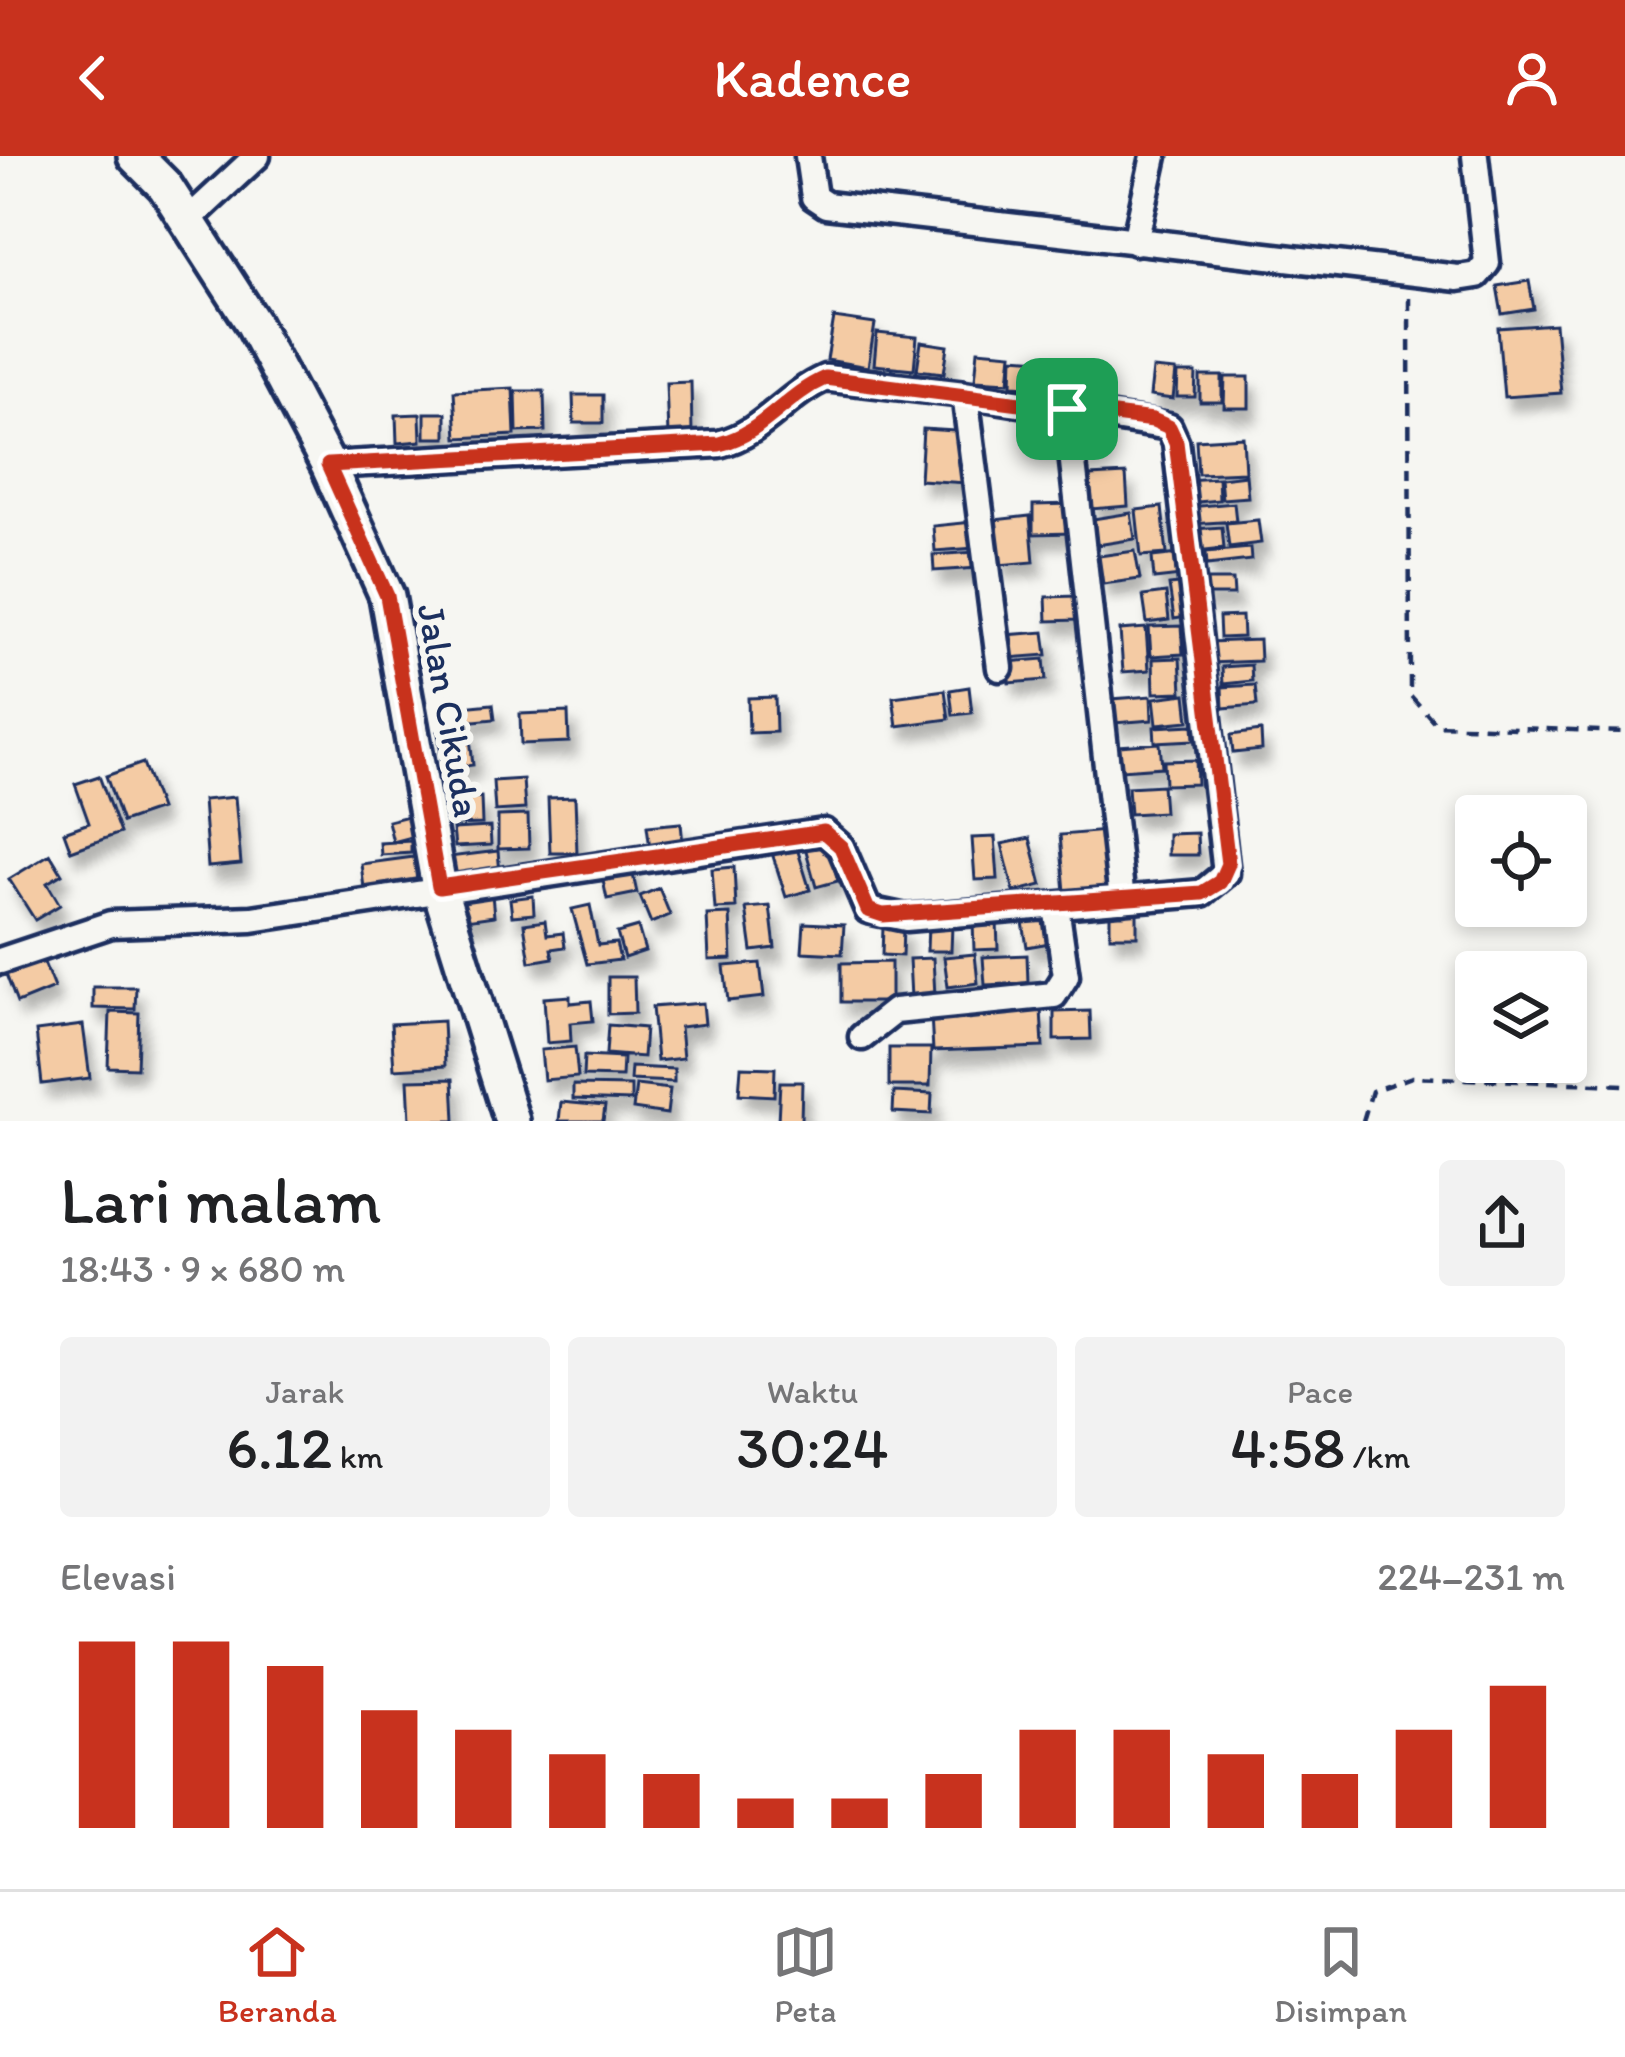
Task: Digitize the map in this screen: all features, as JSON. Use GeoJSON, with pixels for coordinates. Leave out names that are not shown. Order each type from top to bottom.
{"type":"FeatureCollection","features":[{"type":"Feature","properties":{"kind":"street","name":"Jalan Cikuda"},"geometry":{"type":"LineString","coordinates":[[135,156],[165,186],[253,323],[328,465],[387,596],[439,887],[512,1121]]}},
{"type":"Feature","properties":{"kind":"street"},"geometry":{"type":"LineString","coordinates":[[187,221],[257,156]]}},
{"type":"Feature","properties":{"kind":"street"},"geometry":{"type":"LineString","coordinates":[[808,156],[814,197],[826,206],[1458,278],[1477,275],[1487,262],[1475,156]]}},
{"type":"Feature","properties":{"kind":"street"},"geometry":{"type":"LineString","coordinates":[[1135,242],[1154,156]]}},
{"type":"Feature","properties":{"kind":"street"},"geometry":{"type":"LineString","coordinates":[[0,962],[110,924],[253,919],[439,887],[824,832],[841,847],[868,910],[883,915],[1202,893],[1220,882],[1228,864],[1176,442],[1169,427],[1153,420],[825,378],[804,388],[759,430],[719,444],[328,465]]}},
{"type":"Feature","properties":{"kind":"street"},"geometry":{"type":"LineString","coordinates":[[965,394],[1000,668]]}},
{"type":"Feature","properties":{"kind":"street"},"geometry":{"type":"LineString","coordinates":[[1067,409],[1123,900]]}},
{"type":"Feature","properties":{"kind":"street"},"geometry":{"type":"LineString","coordinates":[[862,1037],[895,1011],[1054,995],[1066,976],[1056,906]]}},
{"type":"Feature","properties":{"kind":"path"},"geometry":{"type":"LineString","coordinates":[[1408,274],[1410,695],[1437,724],[1625,733]]}},
{"type":"Feature","properties":{"kind":"path"},"geometry":{"type":"LineString","coordinates":[[1363,1121],[1372,1091],[1412,1077],[1625,1084]]}},
{"type":"Feature","properties":{"kind":"building"},"geometry":{"type":"Polygon","coordinates":[[[1529,281],[1534,309],[1502,314],[1497,286],[1529,281]]]}},
{"type":"Feature","properties":{"kind":"building"},"geometry":{"type":"Polygon","coordinates":[[[834,318],[875,324],[868,367],[827,360],[834,318]]]}},
{"type":"Feature","properties":{"kind":"building"},"geometry":{"type":"Polygon","coordinates":[[[1555,324],[1561,393],[1504,397],[1498,328],[1555,324]]]}},
{"type":"Feature","properties":{"kind":"building"},"geometry":{"type":"Polygon","coordinates":[[[877,333],[917,337],[914,369],[874,365],[877,333]]]}},
{"type":"Feature","properties":{"kind":"building"},"geometry":{"type":"Polygon","coordinates":[[[921,342],[948,346],[944,373],[917,370],[921,342]]]}},
{"type":"Feature","properties":{"kind":"building"},"geometry":{"type":"Polygon","coordinates":[[[978,350],[1012,353],[1009,382],[975,380],[978,350]]]}},
{"type":"Feature","properties":{"kind":"building"},"geometry":{"type":"Polygon","coordinates":[[[1013,357],[1083,362],[1082,389],[1012,385],[1013,357]]]}},
{"type":"Feature","properties":{"kind":"building"},"geometry":{"type":"Polygon","coordinates":[[[1153,369],[1176,371],[1173,399],[1150,396],[1153,369]]]}},
{"type":"Feature","properties":{"kind":"building"},"geometry":{"type":"Polygon","coordinates":[[[1178,373],[1196,373],[1195,397],[1177,397],[1178,373]]]}},
{"type":"Feature","properties":{"kind":"building"},"geometry":{"type":"Polygon","coordinates":[[[1200,376],[1222,376],[1222,402],[1200,402],[1200,376]]]}},
{"type":"Feature","properties":{"kind":"building"},"geometry":{"type":"Polygon","coordinates":[[[1225,377],[1249,377],[1249,408],[1224,408],[1225,377]]]}},
{"type":"Feature","properties":{"kind":"building"},"geometry":{"type":"Polygon","coordinates":[[[691,382],[692,434],[668,435],[666,383],[691,382]]]}},
{"type":"Feature","properties":{"kind":"building"},"geometry":{"type":"Polygon","coordinates":[[[513,388],[515,435],[457,438],[454,391],[513,388]]]}},
{"type":"Feature","properties":{"kind":"building"},"geometry":{"type":"Polygon","coordinates":[[[516,391],[544,391],[545,431],[517,432],[516,391]]]}},
{"type":"Feature","properties":{"kind":"building"},"geometry":{"type":"Polygon","coordinates":[[[573,395],[603,395],[603,423],[574,423],[573,395]]]}},
{"type":"Feature","properties":{"kind":"building"},"geometry":{"type":"Polygon","coordinates":[[[425,413],[446,413],[446,438],[425,438],[425,413]]]}},
{"type":"Feature","properties":{"kind":"building"},"geometry":{"type":"Polygon","coordinates":[[[420,414],[421,441],[397,443],[396,415],[420,414]]]}},
{"type":"Feature","properties":{"kind":"building"},"geometry":{"type":"Polygon","coordinates":[[[923,429],[970,432],[966,483],[920,480],[923,429]]]}},
{"type":"Feature","properties":{"kind":"building"},"geometry":{"type":"Polygon","coordinates":[[[1243,437],[1245,472],[1198,474],[1196,440],[1243,437]]]}},
{"type":"Feature","properties":{"kind":"building"},"geometry":{"type":"Polygon","coordinates":[[[1126,474],[1128,506],[1091,509],[1090,476],[1126,474]]]}},
{"type":"Feature","properties":{"kind":"building"},"geometry":{"type":"Polygon","coordinates":[[[1246,475],[1248,497],[1222,499],[1220,478],[1246,475]]]}},
{"type":"Feature","properties":{"kind":"building"},"geometry":{"type":"Polygon","coordinates":[[[1218,478],[1219,500],[1187,503],[1185,480],[1218,478]]]}},
{"type":"Feature","properties":{"kind":"building"},"geometry":{"type":"Polygon","coordinates":[[[1234,503],[1236,521],[1191,524],[1189,507],[1234,503]]]}},
{"type":"Feature","properties":{"kind":"building"},"geometry":{"type":"Polygon","coordinates":[[[1073,504],[1073,533],[1033,534],[1033,505],[1073,504]]]}},
{"type":"Feature","properties":{"kind":"building"},"geometry":{"type":"Polygon","coordinates":[[[1162,507],[1167,554],[1141,556],[1136,510],[1162,507]]]}},
{"type":"Feature","properties":{"kind":"building"},"geometry":{"type":"Polygon","coordinates":[[[1131,513],[1135,539],[1097,545],[1093,519],[1131,513]]]}},
{"type":"Feature","properties":{"kind":"building"},"geometry":{"type":"Polygon","coordinates":[[[1030,516],[1034,562],[998,565],[994,520],[1030,516]]]}},
{"type":"Feature","properties":{"kind":"building"},"geometry":{"type":"Polygon","coordinates":[[[1258,520],[1261,543],[1229,547],[1226,523],[1258,520]]]}},
{"type":"Feature","properties":{"kind":"building"},"geometry":{"type":"Polygon","coordinates":[[[973,522],[975,548],[935,551],[933,526],[973,522]]]}},
{"type":"Feature","properties":{"kind":"building"},"geometry":{"type":"Polygon","coordinates":[[[1222,527],[1224,548],[1196,551],[1194,529],[1222,527]]]}},
{"type":"Feature","properties":{"kind":"building"},"geometry":{"type":"Polygon","coordinates":[[[1250,548],[1251,560],[1207,565],[1206,552],[1250,548]]]}},
{"type":"Feature","properties":{"kind":"building"},"geometry":{"type":"Polygon","coordinates":[[[1135,551],[1140,579],[1103,584],[1099,556],[1135,551]]]}},
{"type":"Feature","properties":{"kind":"building"},"geometry":{"type":"Polygon","coordinates":[[[976,552],[978,568],[934,571],[933,555],[976,552]]]}},
{"type":"Feature","properties":{"kind":"building"},"geometry":{"type":"Polygon","coordinates":[[[1179,554],[1181,576],[1154,579],[1152,557],[1179,554]]]}},
{"type":"Feature","properties":{"kind":"building"},"geometry":{"type":"Polygon","coordinates":[[[1200,580],[1233,580],[1234,595],[1200,595],[1200,580]]]}},
{"type":"Feature","properties":{"kind":"building"},"geometry":{"type":"Polygon","coordinates":[[[1188,583],[1193,616],[1174,619],[1169,585],[1188,583]]]}},
{"type":"Feature","properties":{"kind":"building"},"geometry":{"type":"Polygon","coordinates":[[[1166,593],[1169,620],[1147,623],[1143,596],[1166,593]]]}},
{"type":"Feature","properties":{"kind":"building"},"geometry":{"type":"Polygon","coordinates":[[[1077,596],[1078,620],[1047,621],[1046,597],[1077,596]]]}},
{"type":"Feature","properties":{"kind":"building"},"geometry":{"type":"Polygon","coordinates":[[[1242,616],[1243,637],[1220,638],[1219,617],[1242,616]]]}},
{"type":"Feature","properties":{"kind":"building"},"geometry":{"type":"Polygon","coordinates":[[[1181,626],[1183,654],[1151,656],[1149,627],[1181,626]]]}},
{"type":"Feature","properties":{"kind":"building"},"geometry":{"type":"Polygon","coordinates":[[[1146,628],[1149,670],[1123,672],[1120,630],[1146,628]]]}},
{"type":"Feature","properties":{"kind":"building"},"geometry":{"type":"Polygon","coordinates":[[[1044,632],[1047,655],[1008,658],[1006,635],[1044,632]]]}},
{"type":"Feature","properties":{"kind":"building"},"geometry":{"type":"Polygon","coordinates":[[[1259,640],[1260,661],[1209,663],[1209,642],[1259,640]]]}},
{"type":"Feature","properties":{"kind":"building"},"geometry":{"type":"Polygon","coordinates":[[[1180,658],[1182,692],[1154,693],[1153,659],[1180,658]]]}},
{"type":"Feature","properties":{"kind":"building"},"geometry":{"type":"Polygon","coordinates":[[[1044,659],[1046,680],[1009,683],[1007,662],[1044,659]]]}},
{"type":"Feature","properties":{"kind":"building"},"geometry":{"type":"Polygon","coordinates":[[[1251,665],[1252,681],[1223,684],[1222,667],[1251,665]]]}},
{"type":"Feature","properties":{"kind":"building"},"geometry":{"type":"Polygon","coordinates":[[[1255,685],[1257,705],[1223,708],[1222,687],[1255,685]]]}},
{"type":"Feature","properties":{"kind":"building"},"geometry":{"type":"Polygon","coordinates":[[[969,687],[972,713],[953,715],[950,690],[969,687]]]}},
{"type":"Feature","properties":{"kind":"building"},"geometry":{"type":"Polygon","coordinates":[[[945,690],[949,719],[897,726],[893,697],[945,690]]]}},
{"type":"Feature","properties":{"kind":"building"},"geometry":{"type":"Polygon","coordinates":[[[1186,694],[1189,721],[1157,724],[1154,698],[1186,694]]]}},
{"type":"Feature","properties":{"kind":"building"},"geometry":{"type":"Polygon","coordinates":[[[1151,696],[1152,720],[1114,723],[1112,699],[1151,696]]]}},
{"type":"Feature","properties":{"kind":"building"},"geometry":{"type":"Polygon","coordinates":[[[775,697],[776,732],[749,733],[748,698],[775,697]]]}},
{"type":"Feature","properties":{"kind":"building"},"geometry":{"type":"Polygon","coordinates":[[[493,704],[495,719],[463,722],[461,707],[493,704]]]}},
{"type":"Feature","properties":{"kind":"building"},"geometry":{"type":"Polygon","coordinates":[[[568,712],[569,742],[521,744],[520,714],[568,712]]]}},
{"type":"Feature","properties":{"kind":"building"},"geometry":{"type":"Polygon","coordinates":[[[1193,725],[1194,740],[1155,742],[1154,727],[1193,725]]]}},
{"type":"Feature","properties":{"kind":"building"},"geometry":{"type":"Polygon","coordinates":[[[469,728],[473,765],[443,769],[438,732],[469,728]]]}},
{"type":"Feature","properties":{"kind":"building"},"geometry":{"type":"Polygon","coordinates":[[[1261,731],[1262,750],[1233,753],[1231,735],[1261,731]]]}},
{"type":"Feature","properties":{"kind":"building"},"geometry":{"type":"Polygon","coordinates":[[[1160,743],[1162,767],[1121,770],[1119,746],[1160,743]]]}},
{"type":"Feature","properties":{"kind":"building"},"geometry":{"type":"Polygon","coordinates":[[[1196,760],[1197,784],[1165,785],[1164,761],[1196,760]]]}},
{"type":"Feature","properties":{"kind":"building"},"geometry":{"type":"Polygon","coordinates":[[[143,763],[160,809],[122,822],[106,776],[143,763]]]}},
{"type":"Feature","properties":{"kind":"building"},"geometry":{"type":"Polygon","coordinates":[[[99,776],[120,833],[71,851],[64,832],[89,823],[75,784],[99,776]]]}},
{"type":"Feature","properties":{"kind":"building"},"geometry":{"type":"Polygon","coordinates":[[[523,779],[525,809],[495,811],[493,781],[523,779]]]}},
{"type":"Feature","properties":{"kind":"building"},"geometry":{"type":"Polygon","coordinates":[[[1162,785],[1164,812],[1130,814],[1128,787],[1162,785]]]}},
{"type":"Feature","properties":{"kind":"building"},"geometry":{"type":"Polygon","coordinates":[[[235,797],[241,864],[208,867],[203,800],[235,797]]]}},
{"type":"Feature","properties":{"kind":"building"},"geometry":{"type":"Polygon","coordinates":[[[481,797],[482,824],[447,825],[446,799],[481,797]]]}},
{"type":"Feature","properties":{"kind":"building"},"geometry":{"type":"Polygon","coordinates":[[[575,797],[577,853],[550,853],[548,798],[575,797]]]}},
{"type":"Feature","properties":{"kind":"building"},"geometry":{"type":"Polygon","coordinates":[[[528,815],[529,848],[498,849],[498,816],[528,815]]]}},
{"type":"Feature","properties":{"kind":"building"},"geometry":{"type":"Polygon","coordinates":[[[408,816],[412,837],[393,842],[388,821],[408,816]]]}},
{"type":"Feature","properties":{"kind":"building"},"geometry":{"type":"Polygon","coordinates":[[[681,823],[683,844],[650,848],[647,826],[681,823]]]}},
{"type":"Feature","properties":{"kind":"building"},"geometry":{"type":"Polygon","coordinates":[[[490,827],[491,845],[455,847],[453,829],[490,827]]]}},
{"type":"Feature","properties":{"kind":"building"},"geometry":{"type":"Polygon","coordinates":[[[1106,831],[1111,887],[1065,892],[1060,835],[1106,831]]]}},
{"type":"Feature","properties":{"kind":"building"},"geometry":{"type":"Polygon","coordinates":[[[1197,833],[1198,855],[1168,855],[1168,834],[1197,833]]]}},
{"type":"Feature","properties":{"kind":"building"},"geometry":{"type":"Polygon","coordinates":[[[825,834],[838,881],[816,887],[803,840],[825,834]]]}},
{"type":"Feature","properties":{"kind":"building"},"geometry":{"type":"Polygon","coordinates":[[[995,837],[998,879],[975,880],[972,838],[995,837]]]}},
{"type":"Feature","properties":{"kind":"building"},"geometry":{"type":"Polygon","coordinates":[[[1030,838],[1042,885],[1014,892],[1002,844],[1030,838]]]}},
{"type":"Feature","properties":{"kind":"building"},"geometry":{"type":"Polygon","coordinates":[[[411,841],[411,853],[381,855],[380,843],[411,841]]]}},
{"type":"Feature","properties":{"kind":"building"},"geometry":{"type":"Polygon","coordinates":[[[796,845],[810,890],[786,897],[772,853],[796,845]]]}},
{"type":"Feature","properties":{"kind":"building"},"geometry":{"type":"Polygon","coordinates":[[[498,851],[500,873],[451,879],[449,857],[498,851]]]}},
{"type":"Feature","properties":{"kind":"building"},"geometry":{"type":"Polygon","coordinates":[[[50,854],[62,874],[47,883],[60,905],[35,920],[9,879],[50,854]]]}},
{"type":"Feature","properties":{"kind":"building"},"geometry":{"type":"Polygon","coordinates":[[[414,857],[418,889],[365,896],[361,864],[414,857]]]}},
{"type":"Feature","properties":{"kind":"building"},"geometry":{"type":"Polygon","coordinates":[[[630,861],[637,893],[607,899],[600,867],[630,861]]]}},
{"type":"Feature","properties":{"kind":"building"},"geometry":{"type":"Polygon","coordinates":[[[734,867],[736,908],[715,909],[712,869],[734,867]]]}},
{"type":"Feature","properties":{"kind":"building"},"geometry":{"type":"Polygon","coordinates":[[[659,888],[670,915],[651,923],[640,896],[659,888]]]}},
{"type":"Feature","properties":{"kind":"building"},"geometry":{"type":"Polygon","coordinates":[[[492,894],[494,916],[459,921],[456,899],[492,894]]]}},
{"type":"Feature","properties":{"kind":"building"},"geometry":{"type":"Polygon","coordinates":[[[533,896],[534,914],[512,916],[510,899],[533,896]]]}},
{"type":"Feature","properties":{"kind":"building"},"geometry":{"type":"Polygon","coordinates":[[[590,905],[598,945],[616,943],[620,960],[587,964],[572,909],[590,905]]]}},
{"type":"Feature","properties":{"kind":"building"},"geometry":{"type":"Polygon","coordinates":[[[770,906],[775,948],[752,951],[746,908],[770,906]]]}},
{"type":"Feature","properties":{"kind":"building"},"geometry":{"type":"Polygon","coordinates":[[[1110,909],[1137,909],[1137,936],[1110,936],[1110,909]]]}},
{"type":"Feature","properties":{"kind":"building"},"geometry":{"type":"Polygon","coordinates":[[[730,914],[732,959],[709,960],[707,915],[730,914]]]}},
{"type":"Feature","properties":{"kind":"building"},"geometry":{"type":"Polygon","coordinates":[[[1051,918],[1055,942],[1027,947],[1023,922],[1051,918]]]}},
{"type":"Feature","properties":{"kind":"building"},"geometry":{"type":"Polygon","coordinates":[[[997,920],[998,949],[974,950],[973,921],[997,920]]]}},
{"type":"Feature","properties":{"kind":"building"},"geometry":{"type":"Polygon","coordinates":[[[545,921],[547,935],[563,933],[565,947],[551,949],[553,958],[530,962],[524,924],[545,921]]]}},
{"type":"Feature","properties":{"kind":"building"},"geometry":{"type":"Polygon","coordinates":[[[804,923],[844,925],[842,954],[802,952],[804,923]]]}},
{"type":"Feature","properties":{"kind":"building"},"geometry":{"type":"Polygon","coordinates":[[[928,925],[952,926],[951,951],[927,951],[928,925]]]}},
{"type":"Feature","properties":{"kind":"building"},"geometry":{"type":"Polygon","coordinates":[[[638,927],[645,951],[624,958],[617,933],[638,927]]]}},
{"type":"Feature","properties":{"kind":"building"},"geometry":{"type":"Polygon","coordinates":[[[883,927],[903,928],[902,956],[882,955],[883,927]]]}},
{"type":"Feature","properties":{"kind":"building"},"geometry":{"type":"Polygon","coordinates":[[[975,954],[978,983],[948,987],[944,957],[975,954]]]}},
{"type":"Feature","properties":{"kind":"building"},"geometry":{"type":"Polygon","coordinates":[[[41,955],[54,988],[17,1003],[4,969],[41,955]]]}},
{"type":"Feature","properties":{"kind":"building"},"geometry":{"type":"Polygon","coordinates":[[[1027,955],[1028,983],[985,985],[983,957],[1027,955]]]}},
{"type":"Feature","properties":{"kind":"building"},"geometry":{"type":"Polygon","coordinates":[[[933,958],[935,996],[911,998],[909,959],[933,958]]]}},
{"type":"Feature","properties":{"kind":"building"},"geometry":{"type":"Polygon","coordinates":[[[891,962],[891,1002],[841,1002],[841,963],[891,962]]]}},
{"type":"Feature","properties":{"kind":"building"},"geometry":{"type":"Polygon","coordinates":[[[760,963],[764,997],[728,1001],[724,966],[760,963]]]}},
{"type":"Feature","properties":{"kind":"building"},"geometry":{"type":"Polygon","coordinates":[[[608,977],[634,977],[635,1013],[608,1014],[608,977]]]}},
{"type":"Feature","properties":{"kind":"building"},"geometry":{"type":"Polygon","coordinates":[[[93,987],[136,987],[135,1009],[93,1008],[93,987]]]}},
{"type":"Feature","properties":{"kind":"building"},"geometry":{"type":"Polygon","coordinates":[[[570,996],[570,1003],[591,1001],[593,1021],[570,1023],[571,1041],[547,1043],[544,998],[570,996]]]}},
{"type":"Feature","properties":{"kind":"building"},"geometry":{"type":"Polygon","coordinates":[[[703,1003],[705,1024],[680,1027],[683,1058],[657,1061],[652,1007],[703,1003]]]}},
{"type":"Feature","properties":{"kind":"building"},"geometry":{"type":"Polygon","coordinates":[[[1041,1009],[1043,1047],[933,1051],[931,1014],[1041,1009]]]}},
{"type":"Feature","properties":{"kind":"building"},"geometry":{"type":"Polygon","coordinates":[[[1090,1011],[1091,1039],[1054,1040],[1054,1012],[1090,1011]]]}},
{"type":"Feature","properties":{"kind":"building"},"geometry":{"type":"Polygon","coordinates":[[[110,1012],[139,1013],[137,1068],[108,1067],[110,1012]]]}},
{"type":"Feature","properties":{"kind":"building"},"geometry":{"type":"Polygon","coordinates":[[[443,1021],[445,1066],[394,1069],[391,1024],[443,1021]]]}},
{"type":"Feature","properties":{"kind":"building"},"geometry":{"type":"Polygon","coordinates":[[[83,1025],[90,1078],[42,1084],[36,1031],[83,1025]]]}},
{"type":"Feature","properties":{"kind":"building"},"geometry":{"type":"Polygon","coordinates":[[[608,1025],[645,1028],[643,1057],[606,1054],[608,1025]]]}},
{"type":"Feature","properties":{"kind":"building"},"geometry":{"type":"Polygon","coordinates":[[[575,1047],[578,1077],[544,1080],[541,1050],[575,1047]]]}},
{"type":"Feature","properties":{"kind":"building"},"geometry":{"type":"Polygon","coordinates":[[[889,1048],[931,1048],[930,1086],[889,1086],[889,1048]]]}},
{"type":"Feature","properties":{"kind":"building"},"geometry":{"type":"Polygon","coordinates":[[[584,1056],[623,1058],[622,1077],[583,1076],[584,1056]]]}},
{"type":"Feature","properties":{"kind":"building"},"geometry":{"type":"Polygon","coordinates":[[[631,1067],[674,1069],[674,1082],[630,1080],[631,1067]]]}},
{"type":"Feature","properties":{"kind":"building"},"geometry":{"type":"Polygon","coordinates":[[[741,1067],[775,1068],[774,1096],[739,1094],[741,1067]]]}},
{"type":"Feature","properties":{"kind":"building"},"geometry":{"type":"Polygon","coordinates":[[[453,1079],[455,1121],[410,1121],[408,1080],[453,1079]]]}},
{"type":"Feature","properties":{"kind":"building"},"geometry":{"type":"Polygon","coordinates":[[[780,1082],[802,1082],[801,1121],[778,1121],[780,1082]]]}},
{"type":"Feature","properties":{"kind":"building"},"geometry":{"type":"Polygon","coordinates":[[[573,1085],[631,1086],[631,1101],[573,1099],[573,1085]]]}},
{"type":"Feature","properties":{"kind":"building"},"geometry":{"type":"Polygon","coordinates":[[[636,1085],[670,1089],[667,1114],[633,1109],[636,1085]]]}},
{"type":"Feature","properties":{"kind":"building"},"geometry":{"type":"Polygon","coordinates":[[[894,1092],[932,1094],[931,1114],[893,1112],[894,1092]]]}},
{"type":"Feature","properties":{"kind":"building"},"geometry":{"type":"Polygon","coordinates":[[[561,1102],[605,1106],[603,1121],[559,1121],[561,1102]]]}},
{"type":"Feature","properties":{"kind":"route"},"geometry":{"type":"LineString","coordinates":[[825,378],[1067,409],[1153,420],[1169,427],[1176,442],[1228,864],[1220,882],[1202,893],[906,918],[868,910],[841,847],[824,832],[439,887],[387,596],[328,465],[719,444],[759,430],[804,388],[825,378]]}}]}
